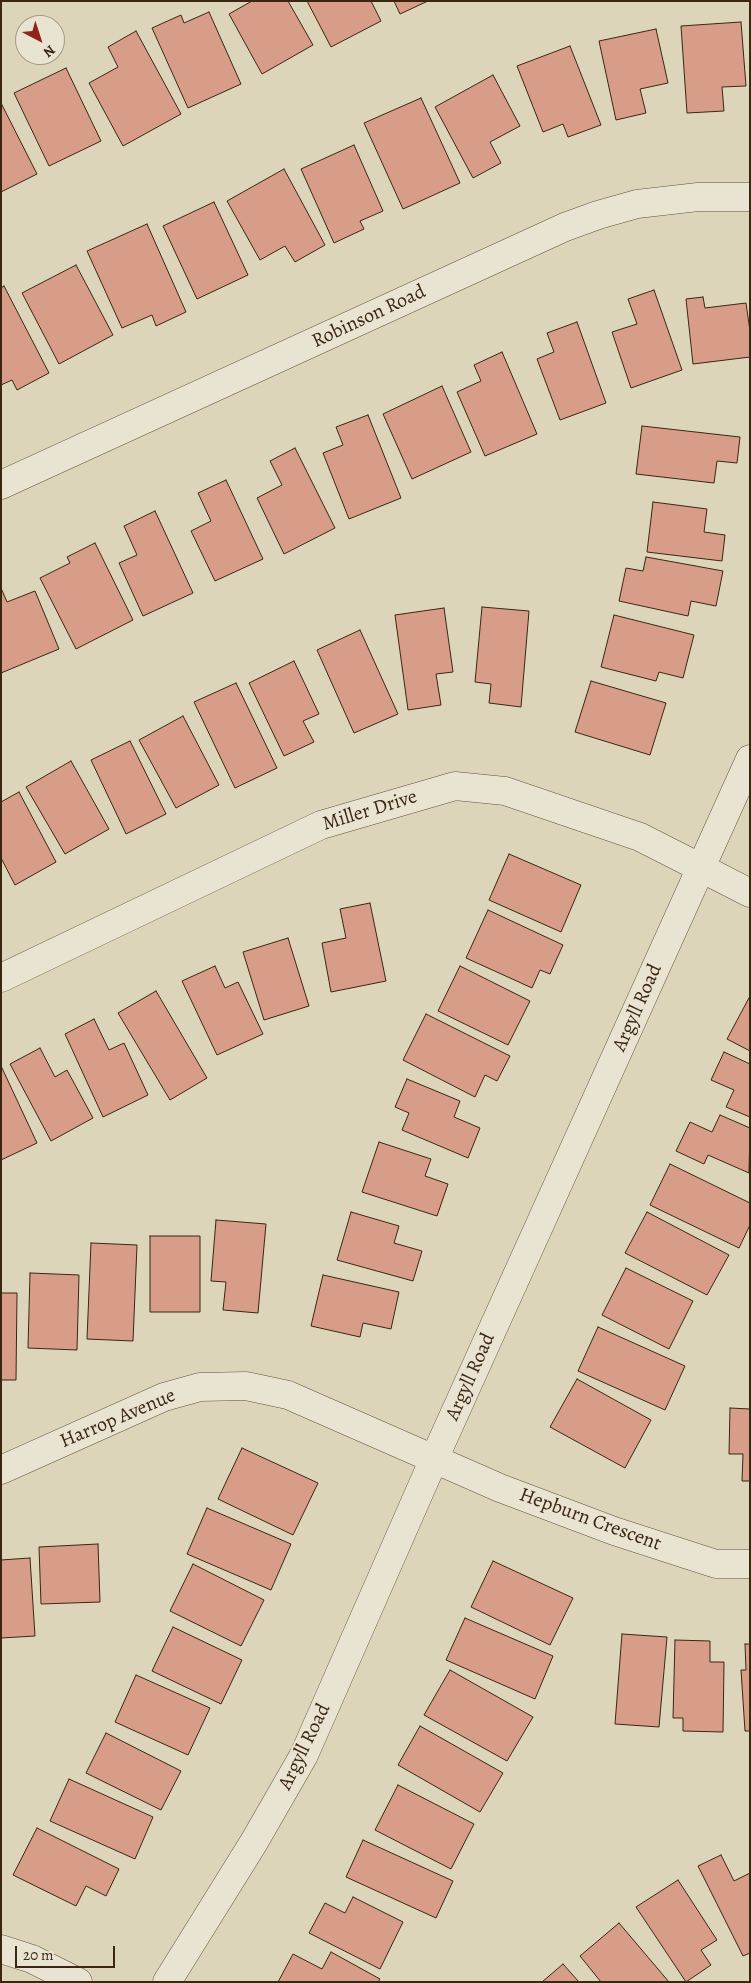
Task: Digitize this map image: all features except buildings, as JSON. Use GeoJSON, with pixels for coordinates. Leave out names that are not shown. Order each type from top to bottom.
{"type":"FeatureCollection","features":[{"type":"Feature","properties":{"kind":"street","name":"Robinson Road"},"geometry":{"type":"LineString","coordinates":[[1,486],[564,227],[637,204],[698,197],[750,197]]}},
{"type":"Feature","properties":{"kind":"street","name":"Argyll Road"},"geometry":{"type":"LineString","coordinates":[[167,1982],[254,1842],[304,1756],[434,1459],[750,759]]}},
{"type":"Feature","properties":{"kind":"street","name":"Miller Drive"},"geometry":{"type":"LineString","coordinates":[[1,978],[321,825],[455,786],[505,791],[640,838],[750,892]]}},
{"type":"Feature","properties":{"kind":"street","name":"Harrop Avenue"},"geometry":{"type":"LineString","coordinates":[[1,1470],[164,1397],[200,1387],[246,1386],[288,1396],[434,1459]]}},
{"type":"Feature","properties":{"kind":"street","name":"Hepburn Crescent"},"geometry":{"type":"LineString","coordinates":[[434,1459],[500,1488],[614,1531],[716,1564],[750,1564]]}},
{"type":"Feature","properties":{"kind":"street"},"geometry":{"type":"LineString","coordinates":[[1,1949],[32,1959],[78,1982]]}}]}
